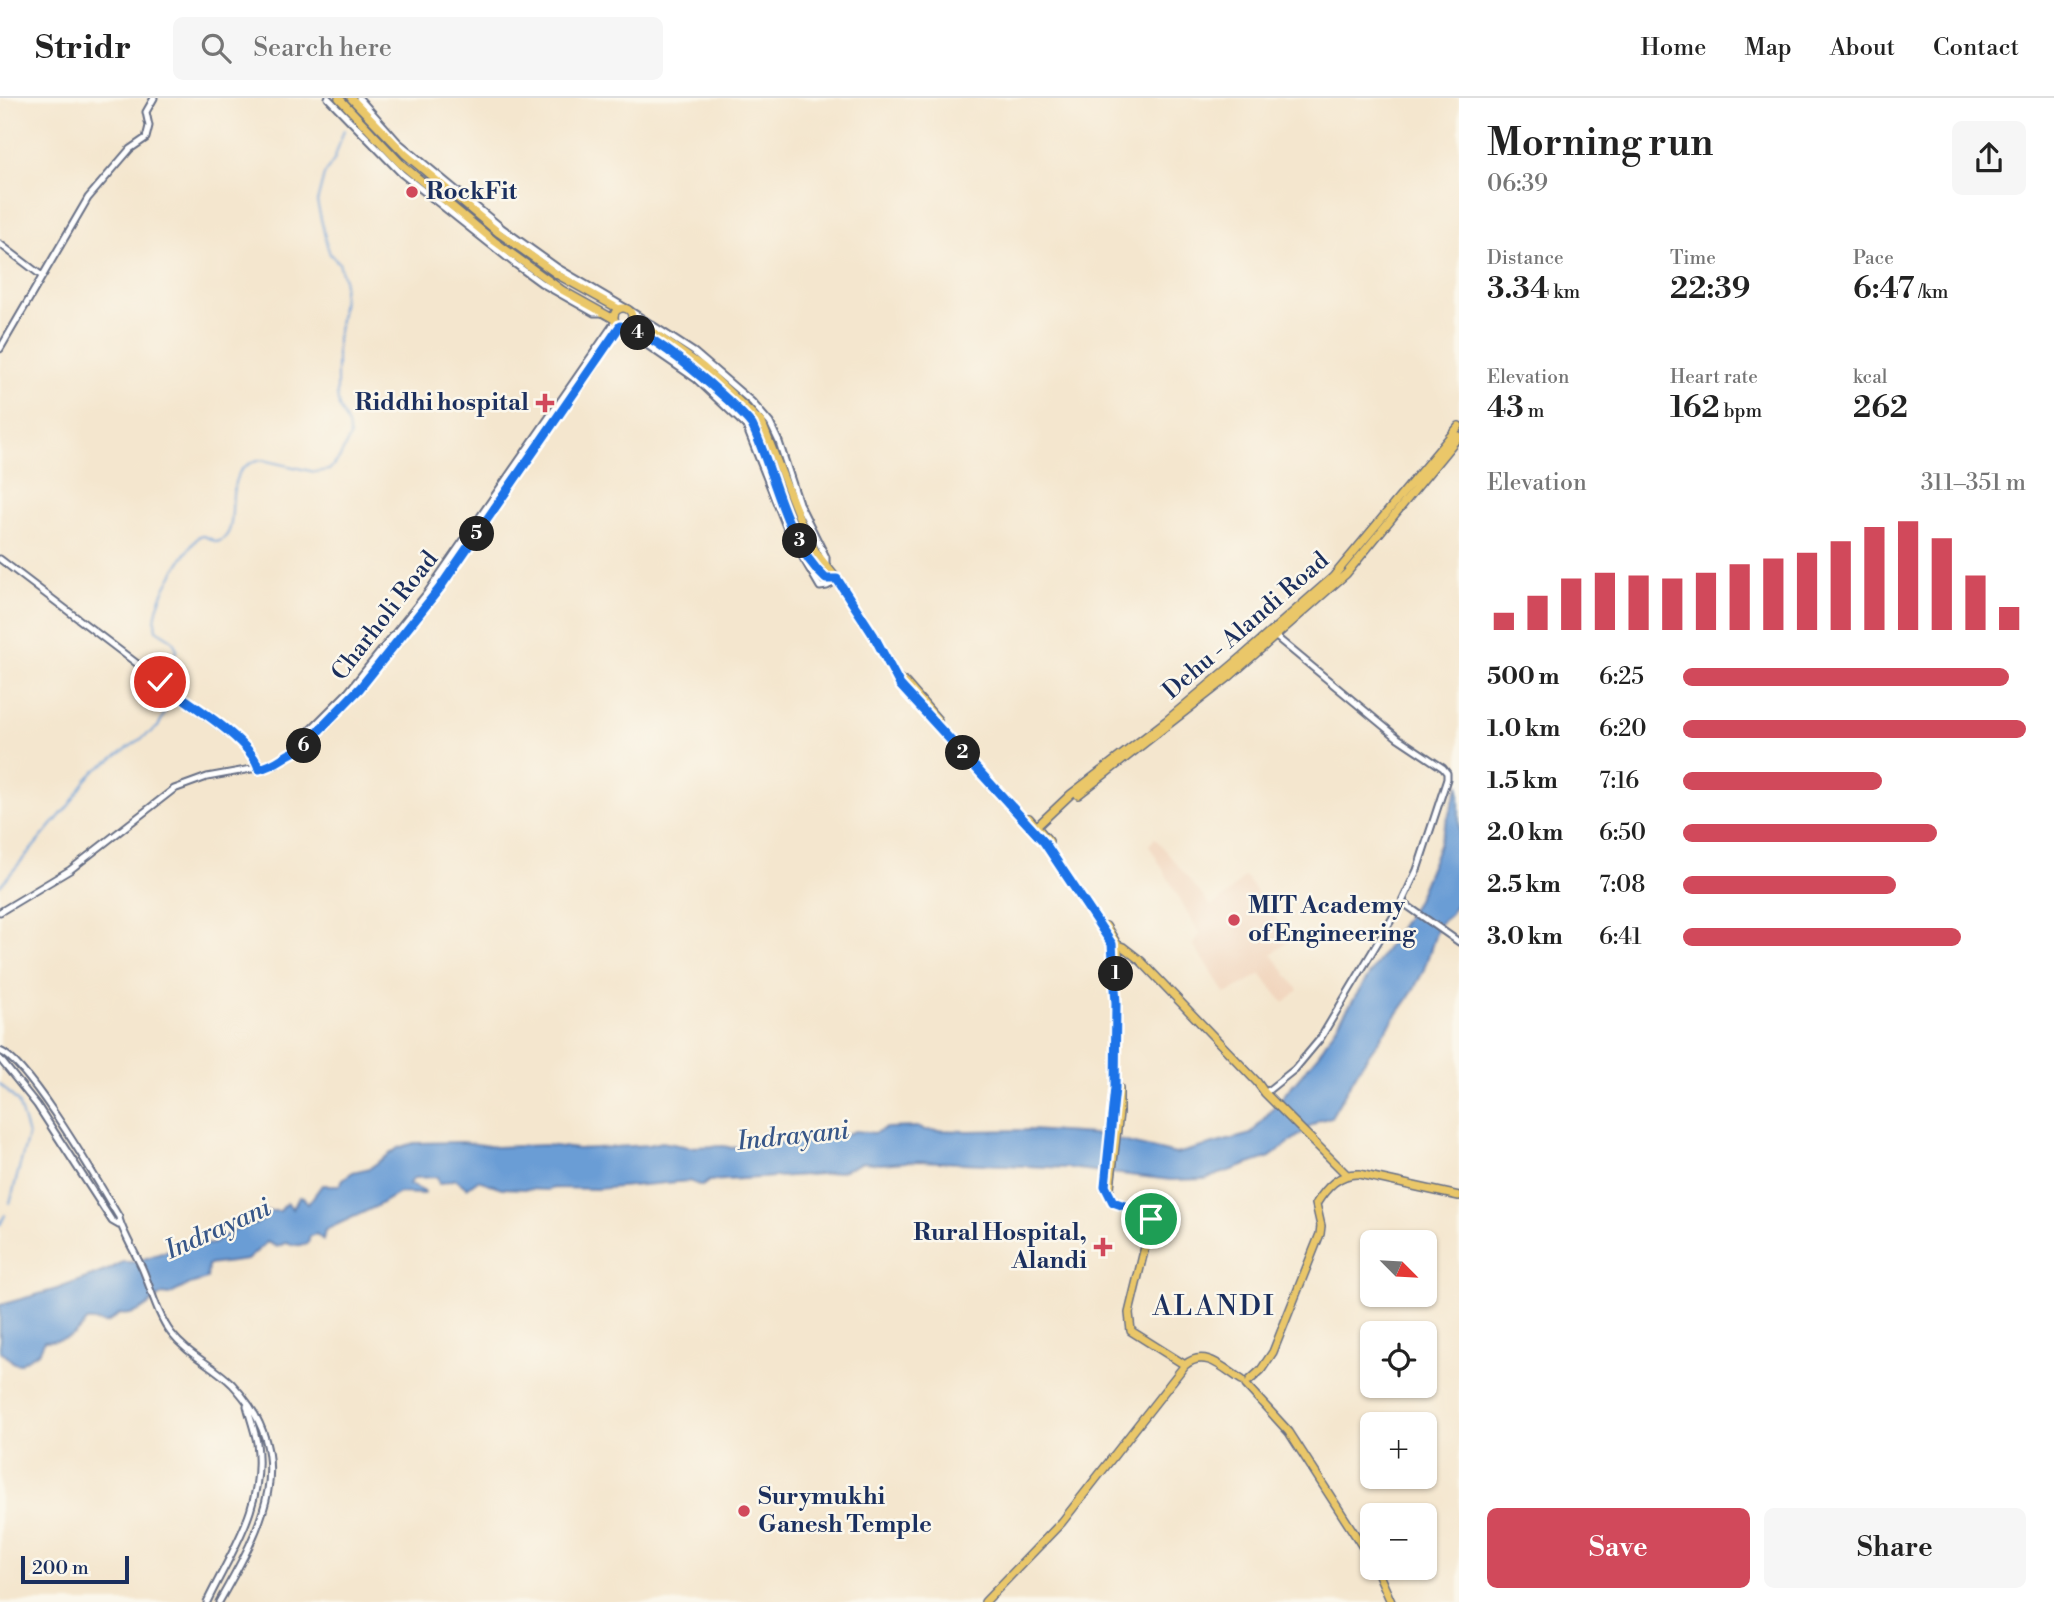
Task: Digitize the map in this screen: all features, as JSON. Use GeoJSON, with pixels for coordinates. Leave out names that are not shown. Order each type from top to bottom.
{"type":"FeatureCollection","features":[{"type":"Feature","properties":{"kind":"main road"},"geometry":{"type":"LineString","coordinates":[[339,98],[401,164],[516,258],[562,290],[675,356],[742,412],[752,425],[777,497],[809,559],[826,579],[838,580]]}},
{"type":"Feature","properties":{"kind":"main road"},"geometry":{"type":"LineString","coordinates":[[351,98],[405,154],[499,233],[558,275],[620,309],[627,309],[632,317],[674,344],[703,367],[762,423],[804,530],[838,580],[898,677],[900,685],[1037,829],[1114,944],[1118,1007],[1117,1089],[1108,1184],[1113,1202],[1147,1214],[1151,1219],[1129,1313],[1131,1331],[1185,1365]]}},
{"type":"Feature","properties":{"kind":"main road"},"geometry":{"type":"LineString","coordinates":[[620,309],[615,313],[622,325]]}},
{"type":"Feature","properties":{"kind":"main road"},"geometry":{"type":"LineString","coordinates":[[622,325],[631,322],[632,317]]}},
{"type":"Feature","properties":{"kind":"main road","name":"Dehu - Alandi Road"},"geometry":{"type":"LineString","coordinates":[[1037,829],[1071,794],[1166,721],[1339,570],[1459,426]]}},
{"type":"Feature","properties":{"kind":"main road","name":"Dehu - Alandi Road"},"geometry":{"type":"LineString","coordinates":[[1037,829],[1230,677],[1346,574],[1459,436]]}},
{"type":"Feature","properties":{"kind":"main road"},"geometry":{"type":"LineString","coordinates":[[1037,829],[1114,944],[1134,957],[1254,1085],[1346,1174]]}},
{"type":"Feature","properties":{"kind":"main road"},"geometry":{"type":"LineString","coordinates":[[1246,1382],[1261,1370],[1273,1352],[1317,1244],[1321,1229],[1316,1204],[1329,1187],[1346,1174],[1359,1174],[1459,1196]]}},
{"type":"Feature","properties":{"kind":"main road"},"geometry":{"type":"LineString","coordinates":[[985,1602],[1048,1538],[1185,1365],[1200,1357],[1219,1364],[1246,1382],[1289,1432],[1360,1542]]}},
{"type":"Feature","properties":{"kind":"main road"},"geometry":{"type":"LineString","coordinates":[[1381,1580],[1391,1602]]}},
{"type":"Feature","properties":{"kind":"street"},"geometry":{"type":"LineString","coordinates":[[0,349],[96,187],[130,149],[146,138],[149,126],[146,112],[154,98]]}},
{"type":"Feature","properties":{"kind":"street"},"geometry":{"type":"LineString","coordinates":[[328,98],[389,163],[495,249],[541,283],[594,313],[603,313]]}},
{"type":"Feature","properties":{"kind":"street"},"geometry":{"type":"LineString","coordinates":[[359,98],[416,158],[520,241],[558,268],[694,352],[752,402],[770,423],[779,442],[799,503],[826,557],[826,565]]}},
{"type":"Feature","properties":{"kind":"street"},"geometry":{"type":"LineString","coordinates":[[0,244],[42,276]]}},
{"type":"Feature","properties":{"kind":"street","name":"Charholi Road"},"geometry":{"type":"LineString","coordinates":[[0,912],[70,870],[174,789],[207,776],[259,769],[279,763],[293,751],[301,749],[343,708],[393,650],[439,589],[601,349],[622,325]]}},
{"type":"Feature","properties":{"kind":"street"},"geometry":{"type":"LineString","coordinates":[[0,559],[242,743],[253,755],[259,769]]}},
{"type":"Feature","properties":{"kind":"street"},"geometry":{"type":"LineString","coordinates":[[1264,1092],[1295,1069],[1320,1039],[1404,903],[1425,849],[1447,779],[1447,773],[1390,732],[1275,636]]}},
{"type":"Feature","properties":{"kind":"street"},"geometry":{"type":"LineString","coordinates":[[1404,903],[1459,942]]}},
{"type":"Feature","properties":{"kind":"street"},"geometry":{"type":"LineString","coordinates":[[0,1051],[8,1054],[46,1101],[119,1217],[120,1226]]}},
{"type":"Feature","properties":{"kind":"street"},"geometry":{"type":"LineString","coordinates":[[0,1059],[37,1105],[112,1221],[120,1226],[132,1244],[169,1331],[187,1351],[228,1380],[254,1412],[259,1423],[270,1462],[267,1500],[261,1522],[248,1550],[219,1602]]}},
{"type":"Feature","properties":{"kind":"street"},"geometry":{"type":"LineString","coordinates":[[207,1602],[238,1544],[256,1489],[257,1443],[246,1403]]}},
{"type":"Feature","properties":{"kind":"street"},"geometry":{"type":"LineString","coordinates":[[249,1517],[261,1522]]}},
{"type":"Feature","properties":{"kind":"street"},"geometry":{"type":"LineString","coordinates":[[238,1544],[248,1550]]}},
{"type":"Feature","properties":{"kind":"shaded area","name":"MIT Academy of Engineering"},"geometry":{"type":"Polygon","coordinates":[[[1155,838],[1211,906],[1227,895],[1245,876],[1291,939],[1272,954],[1298,990],[1284,1003],[1261,974],[1226,994],[1193,945],[1199,933],[1149,845],[1155,838]]]}},
{"type":"Feature","properties":{"kind":"water"},"geometry":{"type":"Polygon","coordinates":[[[1459,784],[1459,901],[1449,916],[1439,924],[1423,972],[1408,999],[1362,1064],[1331,1117],[1318,1121],[1270,1157],[1205,1179],[1171,1180],[1069,1168],[919,1161],[880,1164],[863,1162],[842,1171],[822,1174],[709,1181],[702,1186],[689,1181],[596,1189],[547,1190],[502,1188],[478,1180],[467,1188],[455,1179],[439,1184],[437,1177],[414,1178],[409,1184],[425,1192],[424,1194],[399,1193],[325,1230],[323,1240],[316,1234],[310,1236],[308,1243],[303,1245],[287,1242],[277,1247],[267,1242],[247,1260],[208,1265],[207,1279],[169,1295],[163,1294],[138,1311],[119,1314],[105,1323],[86,1321],[78,1331],[68,1337],[44,1341],[40,1351],[19,1364],[14,1363],[0,1350],[0,1305],[57,1289],[123,1262],[135,1262],[179,1247],[212,1244],[234,1230],[263,1220],[265,1211],[280,1211],[287,1203],[293,1209],[299,1197],[304,1198],[308,1204],[322,1185],[340,1185],[343,1179],[353,1172],[370,1168],[398,1148],[414,1143],[463,1142],[496,1147],[546,1145],[578,1149],[662,1142],[689,1147],[732,1148],[768,1141],[787,1143],[823,1131],[844,1135],[855,1131],[874,1133],[886,1128],[917,1127],[925,1130],[1029,1130],[1093,1134],[1176,1154],[1251,1134],[1318,1055],[1416,902],[1435,856],[1459,784]]]}},
{"type":"Feature","properties":{"kind":"waterway"},"geometry":{"type":"LineString","coordinates":[[165,681],[177,649],[172,640],[156,630],[155,619],[162,594],[176,568],[199,536],[217,542],[226,536],[238,474],[247,465],[263,460],[315,472],[329,470],[339,459],[350,437],[337,395],[337,339],[344,279],[339,263],[330,254],[317,202],[324,175],[334,160],[344,130]]}},
{"type":"Feature","properties":{"kind":"waterway"},"geometry":{"type":"LineString","coordinates":[[0,886],[70,804],[86,780],[158,727],[167,708],[166,687]]}},
{"type":"Feature","properties":{"kind":"waterway"},"geometry":{"type":"LineString","coordinates":[[0,1084],[18,1102],[28,1135],[10,1203]]}},
{"type":"Feature","properties":{"kind":"waterway"},"geometry":{"type":"LineString","coordinates":[[0,1225],[5,1215]]}},
{"type":"Feature","properties":{"kind":"place","name":"RockFit"},"geometry":{"type":"Point","coordinates":[412,192]}},
{"type":"Feature","properties":{"kind":"place","name":"Riddhi hospital"},"geometry":{"type":"Point","coordinates":[545,403]}},
{"type":"Feature","properties":{"kind":"place","name":"MIT Academy of Engineering"},"geometry":{"type":"Point","coordinates":[1234,920]}},
{"type":"Feature","properties":{"kind":"place","name":"Rural Hospital, Alandi"},"geometry":{"type":"Point","coordinates":[1103,1247]}},
{"type":"Feature","properties":{"kind":"place","name":"Surymukhi Ganesh Temple"},"geometry":{"type":"Point","coordinates":[744,1511]}},
{"type":"Feature","properties":{"kind":"district","name":"ALANDI"},"geometry":{"type":"Point","coordinates":[1214,1306]}},
{"type":"Feature","properties":{"kind":"route"},"geometry":{"type":"LineString","coordinates":[[160,682],[242,743],[253,755],[259,769],[279,763],[293,751],[301,749],[343,708],[393,650],[439,589],[620,326],[626,326],[675,356],[742,412],[752,425],[790,523],[809,559],[826,579],[837,579],[874,636],[900,685],[1044,842],[1112,944],[1116,1003],[1115,1088],[1105,1186],[1113,1202],[1147,1214],[1151,1219]]}},
{"type":"Feature","properties":{"kind":"water label","name":"Indrayani"},"geometry":{"type":"Point","coordinates":[793,1136]}},
{"type":"Feature","properties":{"kind":"water label","name":"Indrayani"},"geometry":{"type":"Point","coordinates":[218,1229]}}]}
